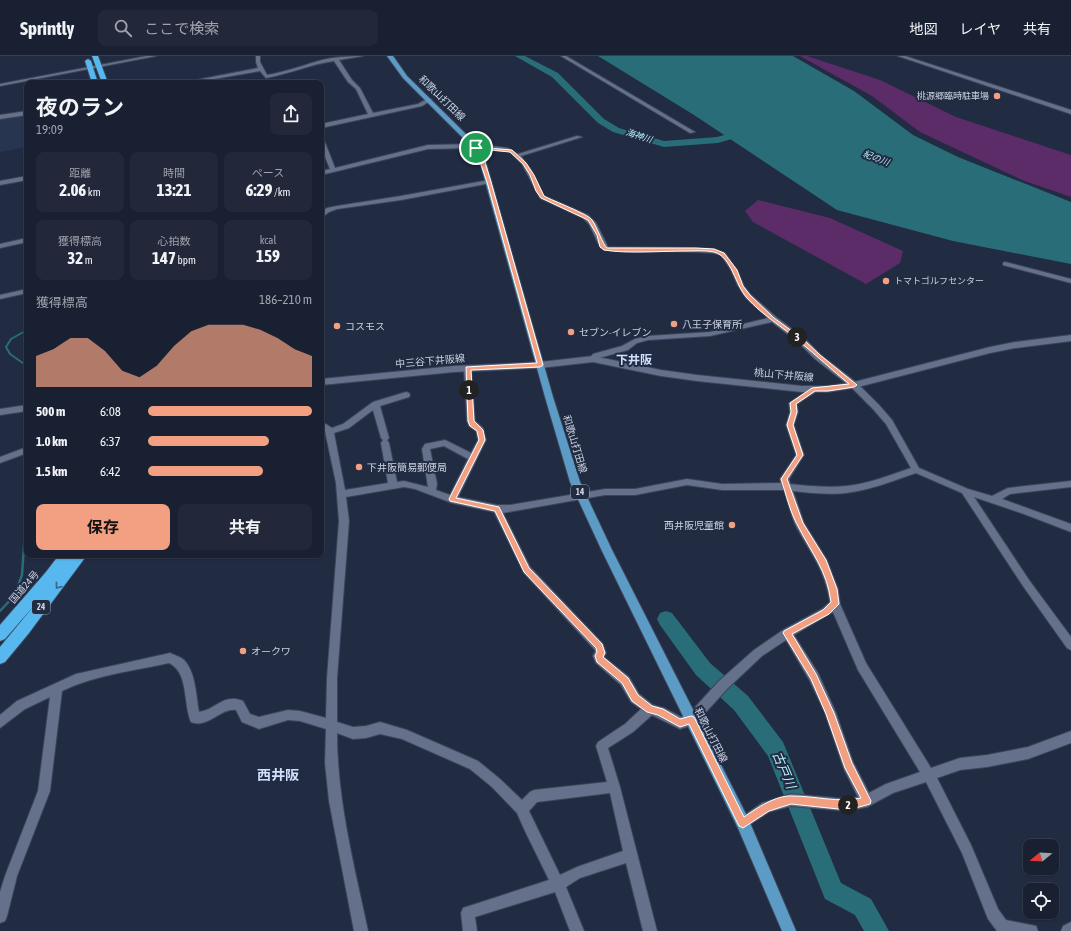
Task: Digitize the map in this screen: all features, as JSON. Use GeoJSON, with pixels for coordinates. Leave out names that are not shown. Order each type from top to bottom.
{"type":"FeatureCollection","features":[{"type":"Feature","properties":{"kind":"highway"},"geometry":{"type":"LineString","coordinates":[[86,56],[94,80]]}},
{"type":"Feature","properties":{"kind":"highway"},"geometry":{"type":"LineString","coordinates":[[94,56],[103,80]]}},
{"type":"Feature","properties":{"kind":"highway","name":"国道24号"},"geometry":{"type":"LineString","coordinates":[[0,635],[51,576],[64,558]]}},
{"type":"Feature","properties":{"kind":"highway","name":"24"},"geometry":{"type":"LineString","coordinates":[[0,657],[24,629],[79,558]]}},
{"type":"Feature","properties":{"kind":"main road","name":"和歌山打田線"},"geometry":{"type":"LineString","coordinates":[[390,56],[405,77],[476,147],[482,159],[574,482],[743,823],[789,931]]}},
{"type":"Feature","properties":{"kind":"main road","name":"桃山下井阪線"},"geometry":{"type":"LineString","coordinates":[[540,365],[593,359],[697,378],[828,389],[854,385],[1015,345],[1071,338]]}},
{"type":"Feature","properties":{"kind":"main road","name":"中三谷下井阪線"},"geometry":{"type":"LineString","coordinates":[[324,382],[468,369],[540,365]]}},
{"type":"Feature","properties":{"kind":"main road"},"geometry":{"type":"LineString","coordinates":[[0,412],[24,408]]}},
{"type":"Feature","properties":{"kind":"street"},"geometry":{"type":"LineString","coordinates":[[28,80],[154,56]]}},
{"type":"Feature","properties":{"kind":"street"},"geometry":{"type":"LineString","coordinates":[[258,56],[258,62],[268,80]]}},
{"type":"Feature","properties":{"kind":"street"},"geometry":{"type":"LineString","coordinates":[[266,77],[283,74],[313,64],[361,56]]}},
{"type":"Feature","properties":{"kind":"street"},"geometry":{"type":"LineString","coordinates":[[563,56],[692,132]]}},
{"type":"Feature","properties":{"kind":"street"},"geometry":{"type":"LineString","coordinates":[[900,56],[1071,112]]}},
{"type":"Feature","properties":{"kind":"street"},"geometry":{"type":"LineString","coordinates":[[336,60],[350,81],[358,88],[371,115]]}},
{"type":"Feature","properties":{"kind":"street"},"geometry":{"type":"LineString","coordinates":[[200,80],[261,69]]}},
{"type":"Feature","properties":{"kind":"street"},"geometry":{"type":"LineString","coordinates":[[0,85],[24,81]]}},
{"type":"Feature","properties":{"kind":"street"},"geometry":{"type":"LineString","coordinates":[[324,125],[420,105],[429,100]]}},
{"type":"Feature","properties":{"kind":"street"},"geometry":{"type":"LineString","coordinates":[[0,117],[24,113]]}},
{"type":"Feature","properties":{"kind":"street"},"geometry":{"type":"LineString","coordinates":[[516,156],[579,137]]}},
{"type":"Feature","properties":{"kind":"street"},"geometry":{"type":"LineString","coordinates":[[324,172],[428,147],[476,147],[490,150],[506,149],[524,163],[532,175],[542,197],[590,219],[599,235],[603,247],[606,249],[696,250],[714,251],[723,254],[734,270],[741,286],[748,296],[773,319],[802,341],[818,357],[854,385],[876,407],[889,422],[916,470],[965,491],[1071,528]]}},
{"type":"Feature","properties":{"kind":"street"},"geometry":{"type":"LineString","coordinates":[[324,148],[333,170]]}},
{"type":"Feature","properties":{"kind":"street"},"geometry":{"type":"LineString","coordinates":[[0,183],[24,179]]}},
{"type":"Feature","properties":{"kind":"street"},"geometry":{"type":"LineString","coordinates":[[324,212],[340,206],[401,198],[489,182]]}},
{"type":"Feature","properties":{"kind":"street"},"geometry":{"type":"LineString","coordinates":[[0,246],[24,241]]}},
{"type":"Feature","properties":{"kind":"street"},"geometry":{"type":"LineString","coordinates":[[1005,264],[1071,280]]}},
{"type":"Feature","properties":{"kind":"street"},"geometry":{"type":"LineString","coordinates":[[0,297],[24,292]]}},
{"type":"Feature","properties":{"kind":"street"},"geometry":{"type":"LineString","coordinates":[[593,359],[596,356],[625,348],[635,341],[648,338],[710,334],[773,319]]}},
{"type":"Feature","properties":{"kind":"street"},"geometry":{"type":"LineString","coordinates":[[452,499],[482,440],[480,430],[472,424],[471,421],[468,369]]}},
{"type":"Feature","properties":{"kind":"street"},"geometry":{"type":"LineString","coordinates":[[814,389],[793,403],[794,412],[790,425],[800,455],[784,479],[800,524],[822,560],[833,589],[835,604],[862,666],[929,775],[967,849],[993,914],[1002,926],[1031,931]]}},
{"type":"Feature","properties":{"kind":"street"},"geometry":{"type":"LineString","coordinates":[[329,432],[340,429],[351,423],[376,404],[406,395]]}},
{"type":"Feature","properties":{"kind":"street"},"geometry":{"type":"LineString","coordinates":[[376,404],[385,441],[393,485]]}},
{"type":"Feature","properties":{"kind":"street"},"geometry":{"type":"LineString","coordinates":[[324,427],[329,432],[341,494],[344,521],[332,678],[331,763],[335,801],[361,931]]}},
{"type":"Feature","properties":{"kind":"street"},"geometry":{"type":"LineString","coordinates":[[431,492],[433,484],[426,449],[428,446],[445,442],[474,458]]}},
{"type":"Feature","properties":{"kind":"street"},"geometry":{"type":"LineString","coordinates":[[0,460],[24,451]]}},
{"type":"Feature","properties":{"kind":"street"},"geometry":{"type":"LineString","coordinates":[[341,494],[404,484],[416,486],[452,499],[497,509],[510,509],[605,492],[636,492],[687,482],[722,488],[757,486],[818,490],[845,490],[861,487],[916,470]]}},
{"type":"Feature","properties":{"kind":"street"},"geometry":{"type":"LineString","coordinates":[[993,500],[1008,491],[1071,484]]}},
{"type":"Feature","properties":{"kind":"street"},"geometry":{"type":"LineString","coordinates":[[965,491],[1026,582],[1071,645]]}},
{"type":"Feature","properties":{"kind":"street"},"geometry":{"type":"LineString","coordinates":[[497,509],[527,570],[600,647],[601,653],[598,656],[600,660],[625,681],[635,698],[650,709],[660,712],[680,723],[691,720],[724,685],[758,653],[787,633],[826,612],[835,604]]}},
{"type":"Feature","properties":{"kind":"street"},"geometry":{"type":"LineString","coordinates":[[787,633],[814,677],[830,713],[848,765],[867,801]]}},
{"type":"Feature","properties":{"kind":"street"},"geometry":{"type":"LineString","coordinates":[[2,717],[21,705],[57,688],[95,674],[170,658],[179,663],[186,676],[195,718],[205,716],[229,704],[238,705],[246,718],[259,723],[288,715],[310,718],[352,733],[366,732],[380,728],[402,734],[474,765],[496,783],[522,808],[529,827],[558,884],[578,931]]}},
{"type":"Feature","properties":{"kind":"street"},"geometry":{"type":"LineString","coordinates":[[0,916],[11,876],[44,791],[57,688]]}},
{"type":"Feature","properties":{"kind":"street"},"geometry":{"type":"LineString","coordinates":[[650,709],[630,728],[602,746],[614,787],[650,931]]}},
{"type":"Feature","properties":{"kind":"street"},"geometry":{"type":"LineString","coordinates":[[743,823],[766,807],[791,800],[848,806],[867,801],[890,788],[960,764],[987,761],[1028,753],[1071,737]]}},
{"type":"Feature","properties":{"kind":"street"},"geometry":{"type":"LineString","coordinates":[[522,808],[534,796],[614,787]]}},
{"type":"Feature","properties":{"kind":"street"},"geometry":{"type":"LineString","coordinates":[[470,931],[468,913],[558,884],[577,873],[630,855]]}},
{"type":"Feature","properties":{"kind":"shaded area"},"geometry":{"type":"Polygon","coordinates":[[[800,56],[807,56],[880,80],[956,117],[1071,155],[1071,197],[1022,180],[920,132],[872,96],[800,56]]]}},
{"type":"Feature","properties":{"kind":"shaded area"},"geometry":{"type":"Polygon","coordinates":[[[24,114],[24,148],[0,152],[0,118],[24,114]]]}},
{"type":"Feature","properties":{"kind":"shaded area"},"geometry":{"type":"Polygon","coordinates":[[[758,200],[830,218],[903,251],[900,263],[866,284],[753,222],[745,211],[758,200]]]}},
{"type":"Feature","properties":{"kind":"water","name":"紀の川"},"geometry":{"type":"Polygon","coordinates":[[[598,56],[793,56],[854,91],[913,135],[958,157],[1071,202],[1071,264],[953,241],[837,210],[694,115],[598,56]]]}},
{"type":"Feature","properties":{"kind":"waterway","name":"海神川"},"geometry":{"type":"LineString","coordinates":[[519,56],[555,75],[601,121],[616,130],[664,144],[718,140],[749,131]]}},
{"type":"Feature","properties":{"kind":"waterway"},"geometry":{"type":"LineString","coordinates":[[24,332],[11,339],[6,347],[10,354],[24,364]]}},
{"type":"Feature","properties":{"kind":"waterway"},"geometry":{"type":"LineString","coordinates":[[0,611],[14,596],[22,575],[24,545]]}},
{"type":"Feature","properties":{"kind":"waterway","name":"古戸川"},"geometry":{"type":"LineString","coordinates":[[666,619],[703,669],[741,703],[776,749],[833,891],[863,907],[877,931]]}},
{"type":"Feature","properties":{"kind":"place","name":"桃源郷臨時駐車場"},"geometry":{"type":"Point","coordinates":[997,96]}},
{"type":"Feature","properties":{"kind":"place","name":"トマトゴルフセンター"},"geometry":{"type":"Point","coordinates":[886,281]}},
{"type":"Feature","properties":{"kind":"place","name":"八王子保育所"},"geometry":{"type":"Point","coordinates":[674,324]}},
{"type":"Feature","properties":{"kind":"place","name":"コスモス"},"geometry":{"type":"Point","coordinates":[337,326]}},
{"type":"Feature","properties":{"kind":"place","name":"セブン-イレブン"},"geometry":{"type":"Point","coordinates":[571,332]}},
{"type":"Feature","properties":{"kind":"place","name":"下井阪簡易郵便局"},"geometry":{"type":"Point","coordinates":[359,467]}},
{"type":"Feature","properties":{"kind":"place","name":"西井阪児童館"},"geometry":{"type":"Point","coordinates":[732,525]}},
{"type":"Feature","properties":{"kind":"place","name":"オークワ"},"geometry":{"type":"Point","coordinates":[243,651]}},
{"type":"Feature","properties":{"kind":"district","name":"下井阪"},"geometry":{"type":"Point","coordinates":[634,360]}},
{"type":"Feature","properties":{"kind":"district","name":"西井阪"},"geometry":{"type":"Point","coordinates":[278,775]}},
{"type":"Feature","properties":{"kind":"route"},"geometry":{"type":"LineString","coordinates":[[476,148],[490,150],[506,149],[511,151],[524,163],[532,175],[542,197],[590,219],[599,235],[603,247],[606,249],[696,250],[714,251],[723,254],[734,270],[741,286],[748,296],[773,319],[802,341],[818,357],[854,385],[828,389],[814,389],[793,403],[794,412],[790,425],[800,455],[784,479],[800,524],[822,560],[833,589],[835,604],[826,612],[787,633],[814,677],[830,713],[848,765],[867,801],[848,806],[791,800],[766,807],[743,823],[691,720],[680,723],[660,712],[650,709],[635,698],[625,681],[600,660],[598,656],[601,653],[600,647],[527,570],[497,509],[452,499],[482,440],[482,433],[472,424],[471,421],[468,369],[540,365],[489,182],[482,159],[476,148]]}}]}
